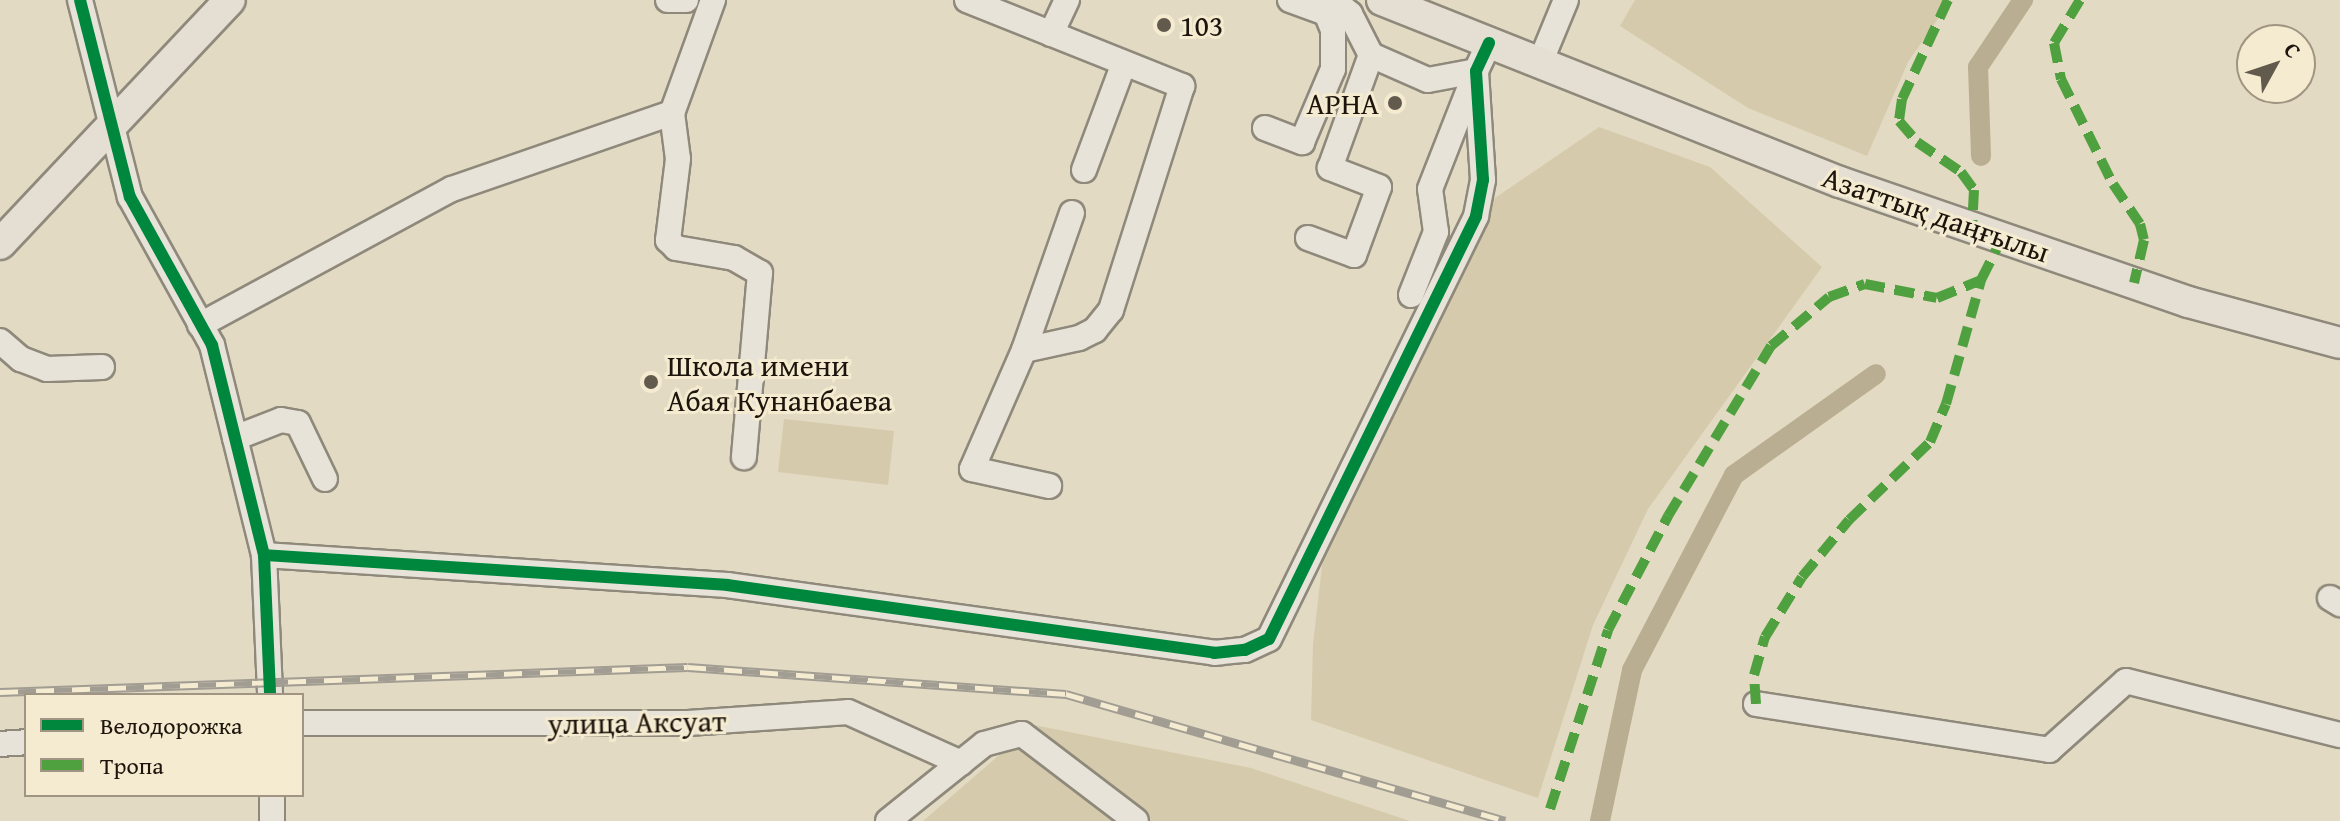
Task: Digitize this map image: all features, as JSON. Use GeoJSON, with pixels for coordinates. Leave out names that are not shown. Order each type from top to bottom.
{"type":"FeatureCollection","features":[{"type":"Feature","properties":{"kind":"main road"},"geometry":{"type":"LineString","coordinates":[[0,244],[114,129],[230,0]]}},
{"type":"Feature","properties":{"kind":"main road","name":"Азаттық даңғылы"},"geometry":{"type":"LineString","coordinates":[[1382,0],[1840,182],[2188,302],[2340,343]]}},
{"type":"Feature","properties":{"kind":"street"},"geometry":{"type":"LineString","coordinates":[[80,0],[130,197],[212,345],[264,555],[270,693]]}},
{"type":"Feature","properties":{"kind":"street"},"geometry":{"type":"LineString","coordinates":[[668,0],[686,0]]}},
{"type":"Feature","properties":{"kind":"street"},"geometry":{"type":"LineString","coordinates":[[713,0],[672,113],[678,159],[668,240],[676,248],[734,258],[760,273],[744,457]]}},
{"type":"Feature","properties":{"kind":"street"},"geometry":{"type":"LineString","coordinates":[[967,0],[1182,86],[1111,310],[1095,330],[1079,338],[1024,350]]}},
{"type":"Feature","properties":{"kind":"street"},"geometry":{"type":"LineString","coordinates":[[1051,34],[1067,0]]}},
{"type":"Feature","properties":{"kind":"street"},"geometry":{"type":"LineString","coordinates":[[1290,0],[1331,4],[1350,14],[1371,55],[1428,80],[1476,71]]}},
{"type":"Feature","properties":{"kind":"street"},"geometry":{"type":"LineString","coordinates":[[1540,63],[1566,0]]}},
{"type":"Feature","properties":{"kind":"street"},"geometry":{"type":"LineString","coordinates":[[1265,128],[1302,142],[1333,69],[1331,4]]}},
{"type":"Feature","properties":{"kind":"street"},"geometry":{"type":"LineString","coordinates":[[1411,295],[1436,232],[1430,189],[1489,43]]}},
{"type":"Feature","properties":{"kind":"street"},"geometry":{"type":"LineString","coordinates":[[1308,238],[1354,255],[1379,187],[1330,168],[1371,55]]}},
{"type":"Feature","properties":{"kind":"street"},"geometry":{"type":"LineString","coordinates":[[1084,170],[1124,63]]}},
{"type":"Feature","properties":{"kind":"street"},"geometry":{"type":"LineString","coordinates":[[264,555],[727,585],[1214,653],[1245,650],[1269,639],[1476,216],[1483,180],[1476,71]]}},
{"type":"Feature","properties":{"kind":"street"},"geometry":{"type":"LineString","coordinates":[[200,325],[452,189],[672,113]]}},
{"type":"Feature","properties":{"kind":"street"},"geometry":{"type":"LineString","coordinates":[[1049,486],[972,469],[1024,350],[1072,213]]}},
{"type":"Feature","properties":{"kind":"street"},"geometry":{"type":"LineString","coordinates":[[0,341],[21,359],[47,369],[102,367]]}},
{"type":"Feature","properties":{"kind":"street"},"geometry":{"type":"LineString","coordinates":[[235,438],[290,419],[298,423],[325,479]]}},
{"type":"Feature","properties":{"kind":"street"},"geometry":{"type":"LineString","coordinates":[[1756,704],[2049,750],[2126,681],[2340,735]]}},
{"type":"Feature","properties":{"kind":"street","name":"улица Аксуат"},"geometry":{"type":"LineString","coordinates":[[304,723],[688,723],[848,712],[961,763]]}},
{"type":"Feature","properties":{"kind":"street"},"geometry":{"type":"LineString","coordinates":[[888,821],[984,744],[1022,734],[1136,821]]}},
{"type":"Feature","properties":{"kind":"street"},"geometry":{"type":"LineString","coordinates":[[0,744],[24,742]]}},
{"type":"Feature","properties":{"kind":"street"},"geometry":{"type":"LineString","coordinates":[[272,797],[272,821]]}},
{"type":"Feature","properties":{"kind":"shaded area"},"geometry":{"type":"Polygon","coordinates":[[[1635,0],[1951,0],[1908,62],[1867,156],[1748,108],[1620,26],[1635,0]]]}},
{"type":"Feature","properties":{"kind":"shaded area"},"geometry":{"type":"Polygon","coordinates":[[[1599,127],[1710,167],[1822,267],[1648,509],[1593,625],[1538,798],[1311,720],[1313,644],[1324,549],[1495,198],[1599,127]]]}},
{"type":"Feature","properties":{"kind":"shaded area"},"geometry":{"type":"Polygon","coordinates":[[[784,419],[894,431],[888,485],[778,472],[784,419]]]}},
{"type":"Feature","properties":{"kind":"shaded area"},"geometry":{"type":"Polygon","coordinates":[[[1034,725],[1251,768],[1410,821],[923,821],[1034,725]]]}},
{"type":"Feature","properties":{"kind":"waterway"},"geometry":{"type":"LineString","coordinates":[[1981,156],[1978,67],[2023,0]]}},
{"type":"Feature","properties":{"kind":"waterway"},"geometry":{"type":"LineString","coordinates":[[1600,821],[1632,670],[1734,475],[1876,374]]}},
{"type":"Feature","properties":{"kind":"railway"},"geometry":{"type":"LineString","coordinates":[[0,692],[688,667],[1066,694],[1505,821]]}},
{"type":"Feature","properties":{"kind":"marked path"},"geometry":{"type":"LineString","coordinates":[[1948,0],[1902,99],[1899,121],[1917,142],[1961,172],[1974,190],[1972,228]]}},
{"type":"Feature","properties":{"kind":"marked path"},"geometry":{"type":"LineString","coordinates":[[2080,0],[2054,43],[2061,79],[2113,184],[2140,224],[2144,240],[2134,283]]}},
{"type":"Feature","properties":{"kind":"marked path"},"geometry":{"type":"LineString","coordinates":[[1550,809],[1608,630],[1668,516],[1771,346],[1829,297],[1865,284],[1937,298],[1981,280],[2002,238]]}},
{"type":"Feature","properties":{"kind":"marked path"},"geometry":{"type":"LineString","coordinates":[[1756,704],[1754,675],[1765,637],[1802,577],[1849,520],[1930,442],[1946,404],[1981,280]]}},
{"type":"Feature","properties":{"kind":"cycle path"},"geometry":{"type":"LineString","coordinates":[[80,0],[130,197],[212,345],[264,555],[270,693]]}},
{"type":"Feature","properties":{"kind":"cycle path"},"geometry":{"type":"LineString","coordinates":[[264,555],[727,585],[1214,653],[1245,650],[1269,639],[1476,216],[1483,180],[1476,71],[1489,43]]}},
{"type":"Feature","properties":{"kind":"place","name":"103"},"geometry":{"type":"Point","coordinates":[1164,25]}},
{"type":"Feature","properties":{"kind":"place","name":"АРНА"},"geometry":{"type":"Point","coordinates":[1395,103]}},
{"type":"Feature","properties":{"kind":"place","name":"Школа имени Абая Кунанбаева"},"geometry":{"type":"Point","coordinates":[651,382]}}]}
